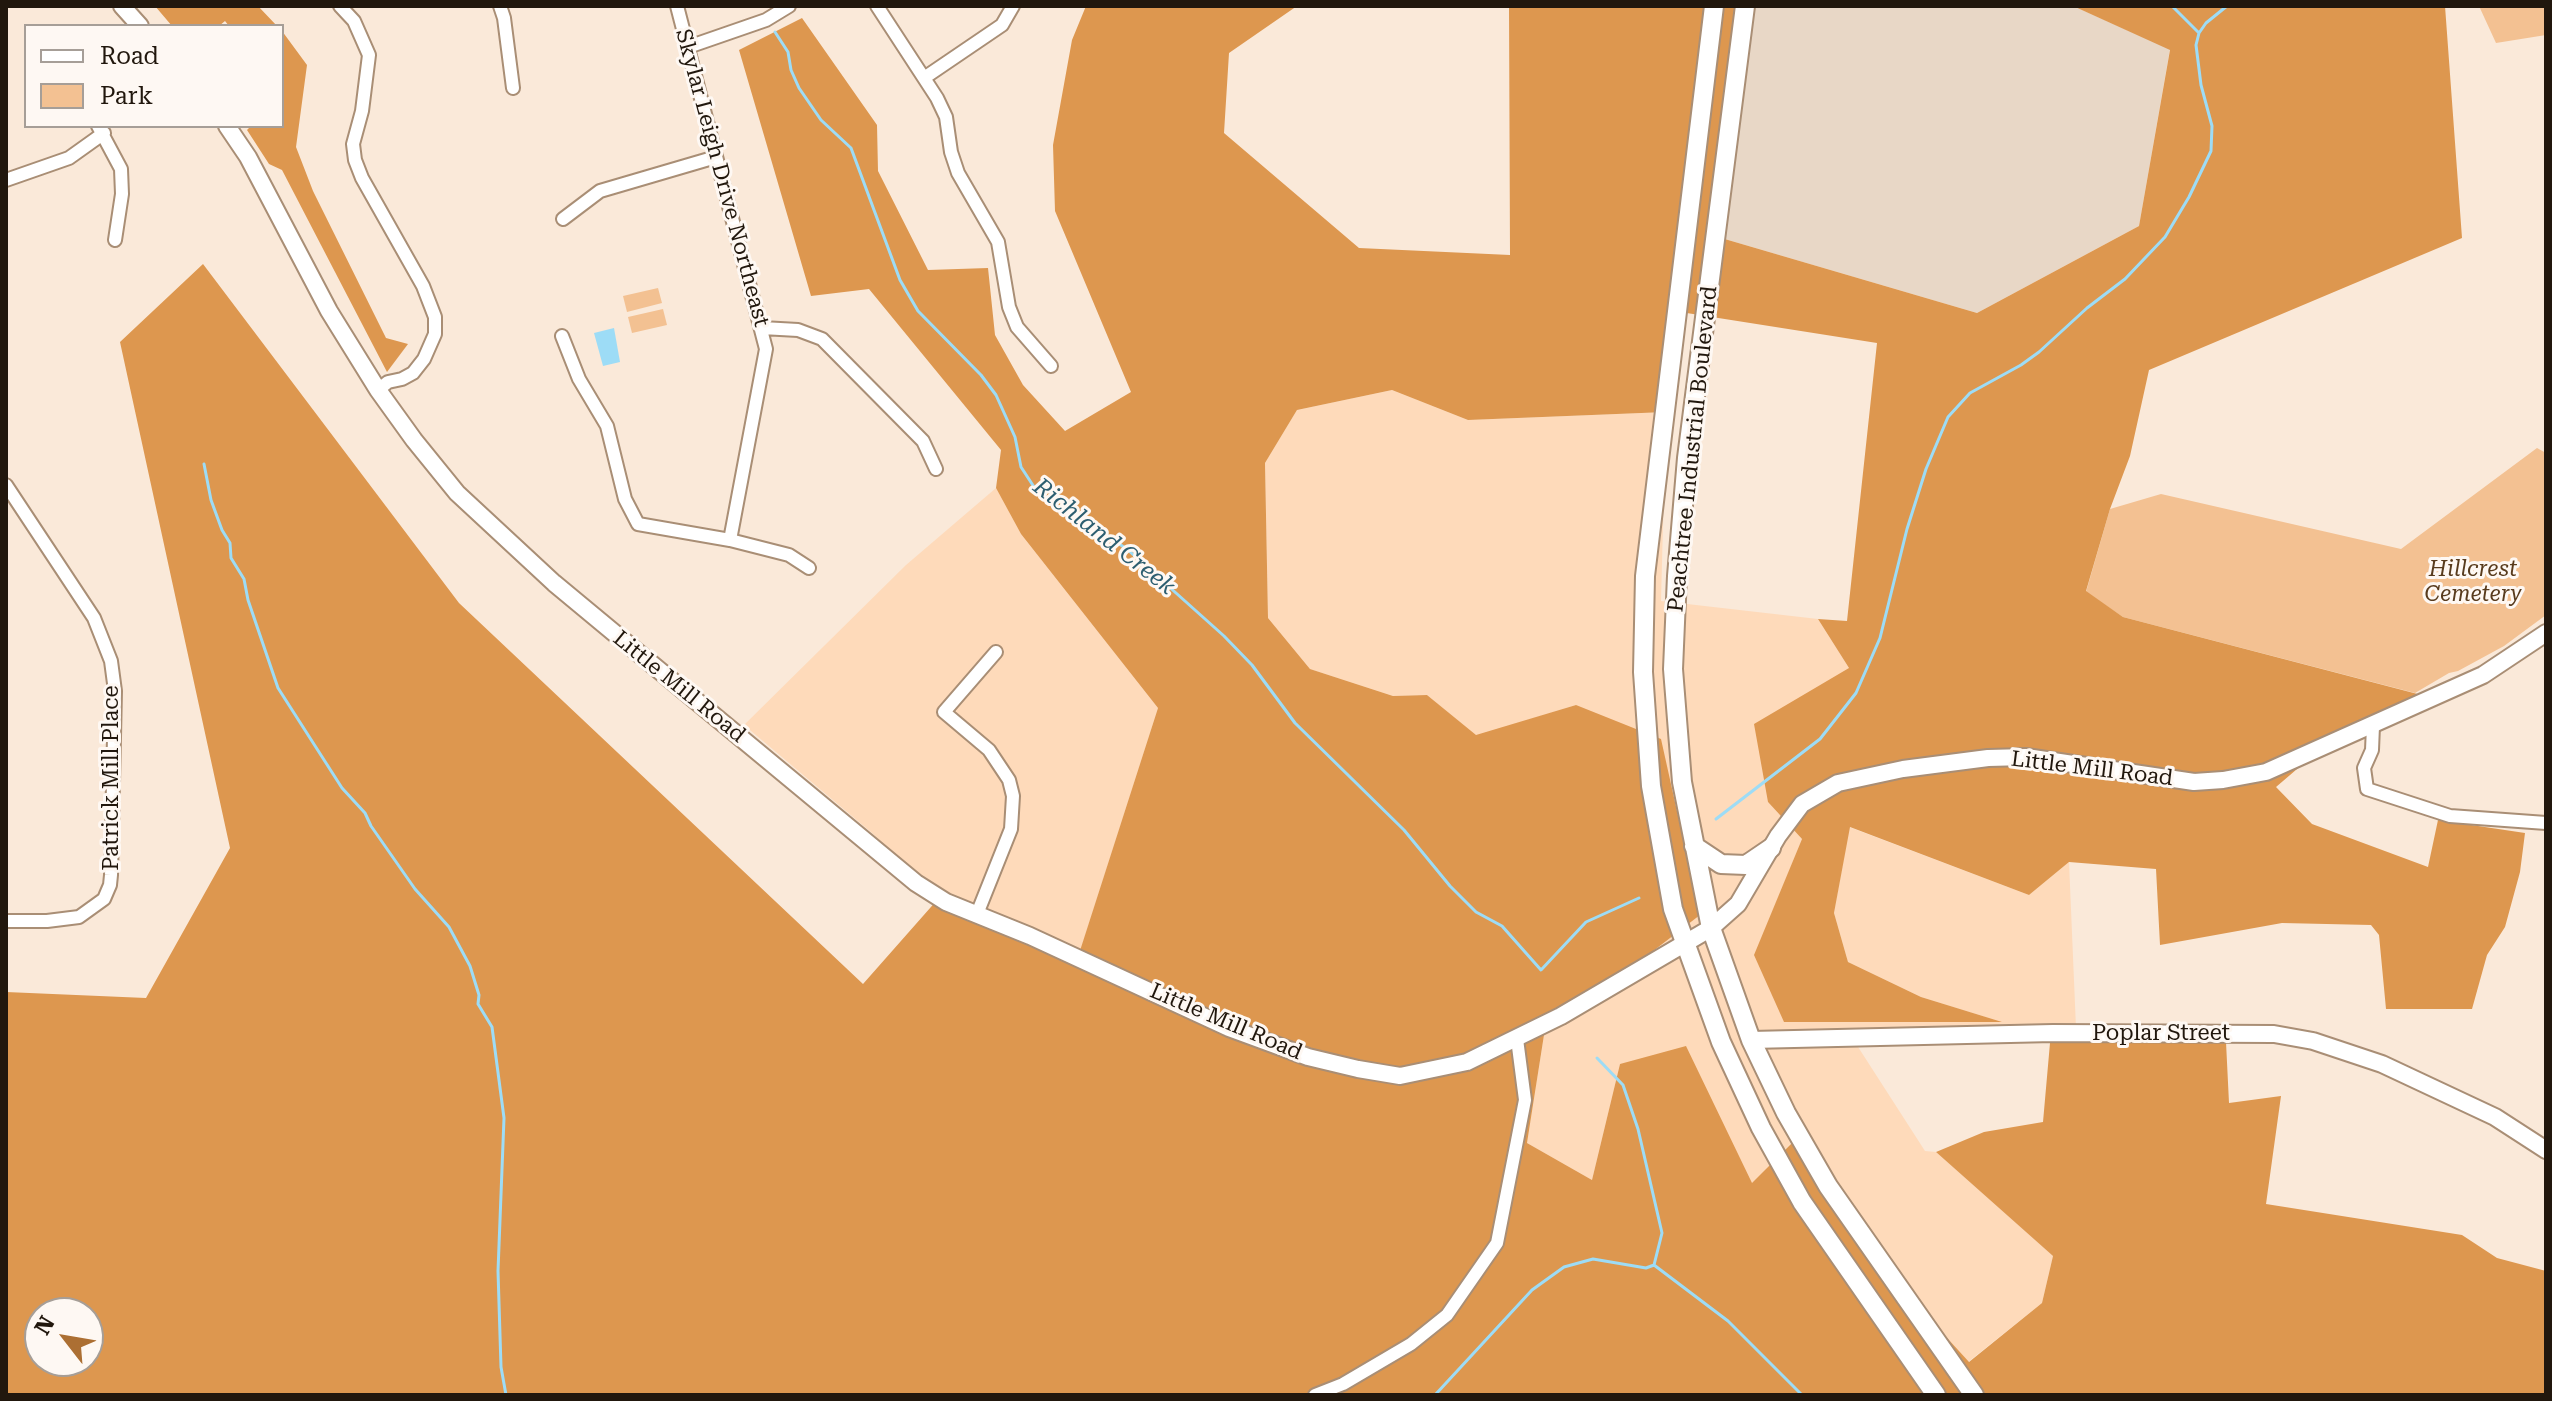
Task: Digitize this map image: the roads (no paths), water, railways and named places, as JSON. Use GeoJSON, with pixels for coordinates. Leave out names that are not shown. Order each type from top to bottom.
{"type":"FeatureCollection","features":[{"type":"Feature","properties":{"kind":"main road","name":"Peachtree Industrial Boulevard"},"geometry":{"type":"LineString","coordinates":[[1714,6],[1645,576],[1643,672],[1651,786],[1673,909],[1721,1042],[1761,1128],[1802,1202],[1936,1395]]}},
{"type":"Feature","properties":{"kind":"main road","name":"Peachtree Industrial Boulevard"},"geometry":{"type":"LineString","coordinates":[[1745,6],[1686,473],[1677,576],[1673,669],[1682,782],[1711,928],[1751,1040],[1786,1113],[1828,1186],[1974,1395]]}},
{"type":"Feature","properties":{"kind":"main road"},"geometry":{"type":"LineString","coordinates":[[1677,309],[1706,313]]}},
{"type":"Feature","properties":{"kind":"main road"},"geometry":{"type":"LineString","coordinates":[[1694,846],[1721,864],[1746,865],[1771,848]]}},
{"type":"Feature","properties":{"kind":"street"},"geometry":{"type":"LineString","coordinates":[[122,6],[138,24]]}},
{"type":"Feature","properties":{"kind":"street"},"geometry":{"type":"LineString","coordinates":[[340,6],[354,21],[369,55],[362,111],[353,144],[355,160],[423,286],[435,317],[435,334],[424,359],[413,373],[388,382],[378,390]]}},
{"type":"Feature","properties":{"kind":"street"},"geometry":{"type":"LineString","coordinates":[[500,6],[513,88]]}},
{"type":"Feature","properties":{"kind":"street","name":"Skylar Leigh Drive Northeast"},"geometry":{"type":"LineString","coordinates":[[677,6],[766,349],[730,540]]}},
{"type":"Feature","properties":{"kind":"street"},"geometry":{"type":"LineString","coordinates":[[688,47],[766,20],[789,6]]}},
{"type":"Feature","properties":{"kind":"street"},"geometry":{"type":"LineString","coordinates":[[877,6],[946,117],[951,152],[958,173],[998,242],[1009,307],[1017,327],[1051,366]]}},
{"type":"Feature","properties":{"kind":"street"},"geometry":{"type":"LineString","coordinates":[[924,78],[1002,25],[1013,6]]}},
{"type":"Feature","properties":{"kind":"street","name":"Little Mill Road"},"geometry":{"type":"LineString","coordinates":[[228,128],[248,157],[329,311],[378,390],[457,493],[554,583],[916,883],[946,902],[1229,1028],[1308,1057],[1358,1069],[1400,1076],[1467,1062],[1517,1039],[1711,928],[1738,904],[1802,804],[1838,783],[1875,773],[1988,758],[2026,757],[2194,782],[2266,772],[2483,675],[2546,633]]}},
{"type":"Feature","properties":{"kind":"street"},"geometry":{"type":"LineString","coordinates":[[6,180],[69,158],[101,130],[121,169],[122,194],[115,240]]}},
{"type":"Feature","properties":{"kind":"street"},"geometry":{"type":"LineString","coordinates":[[563,219],[600,191],[716,157]]}},
{"type":"Feature","properties":{"kind":"street"},"geometry":{"type":"LineString","coordinates":[[762,328],[798,330],[822,339],[923,441],[936,469]]}},
{"type":"Feature","properties":{"kind":"street"},"geometry":{"type":"LineString","coordinates":[[562,336],[579,379],[607,426],[625,499],[638,524],[730,540],[789,555],[809,568]]}},
{"type":"Feature","properties":{"kind":"street","name":"Patrick Mill Place"},"geometry":{"type":"LineString","coordinates":[[6,485],[94,618],[111,661],[115,691],[111,875],[104,899],[79,917],[6,921]]}},
{"type":"Feature","properties":{"kind":"street"},"geometry":{"type":"LineString","coordinates":[[977,914],[1011,829],[1013,796],[1009,780],[989,750],[944,712],[996,652]]}},
{"type":"Feature","properties":{"kind":"street"},"geometry":{"type":"LineString","coordinates":[[2373,726],[2372,750],[2364,768],[2367,789],[2450,816],[2546,823]]}},
{"type":"Feature","properties":{"kind":"street","name":"Poplar Street"},"geometry":{"type":"LineString","coordinates":[[1751,1040],[2053,1033],[2274,1034],[2313,1041],[2382,1064],[2495,1117],[2546,1150]]}},
{"type":"Feature","properties":{"kind":"street"},"geometry":{"type":"LineString","coordinates":[[1315,1395],[1343,1384],[1411,1344],[1447,1315],[1497,1243],[1525,1100],[1517,1039]]}},
{"type":"Feature","properties":{"kind":"water"},"geometry":{"type":"Polygon","coordinates":[[[614,328],[620,362],[603,366],[594,333],[614,328]]]}},
{"type":"Feature","properties":{"kind":"waterway"},"geometry":{"type":"LineString","coordinates":[[2172,6],[2199,33]]}},
{"type":"Feature","properties":{"kind":"waterway"},"geometry":{"type":"LineString","coordinates":[[1716,819],[1820,739],[1856,693],[1880,638],[1907,529],[1926,469],[1948,417],[1970,393],[2039,352],[2087,308],[2125,279],[2165,237],[2211,151],[2212,126],[2201,85],[2196,45],[2206,23],[2227,6]]}},
{"type":"Feature","properties":{"kind":"waterway","name":"Richland Creek"},"geometry":{"type":"LineString","coordinates":[[775,32],[788,52],[799,88],[821,120],[851,148],[900,280],[918,311],[981,375],[996,395],[1015,437],[1021,467],[1036,490],[1052,504],[1089,523],[1128,550],[1224,636],[1252,665],[1295,723],[1404,830],[1450,886],[1476,912],[1502,926],[1541,970],[1586,922],[1639,898]]}},
{"type":"Feature","properties":{"kind":"waterway"},"geometry":{"type":"LineString","coordinates":[[204,464],[211,500],[230,543],[231,558],[244,579],[248,600],[278,688],[342,788],[365,813],[415,889],[449,927],[470,966],[479,995],[478,1004],[492,1027],[504,1118],[498,1271],[501,1367],[506,1395]]}},
{"type":"Feature","properties":{"kind":"waterway","name":"Richland Creek"},"geometry":{"type":"LineString","coordinates":[[1597,1058],[1623,1085],[1638,1129],[1662,1233],[1654,1265]]}},
{"type":"Feature","properties":{"kind":"waterway","name":"Richland Creek"},"geometry":{"type":"LineString","coordinates":[[1435,1395],[1532,1290],[1564,1267],[1593,1259],[1646,1268],[1654,1265]]}},
{"type":"Feature","properties":{"kind":"waterway"},"geometry":{"type":"LineString","coordinates":[[1654,1265],[1728,1321],[1802,1395]]}},
{"type":"Feature","properties":{"kind":"park label","name":"Hillcrest Cemetery"},"geometry":{"type":"Point","coordinates":[2473,582]}}]}
